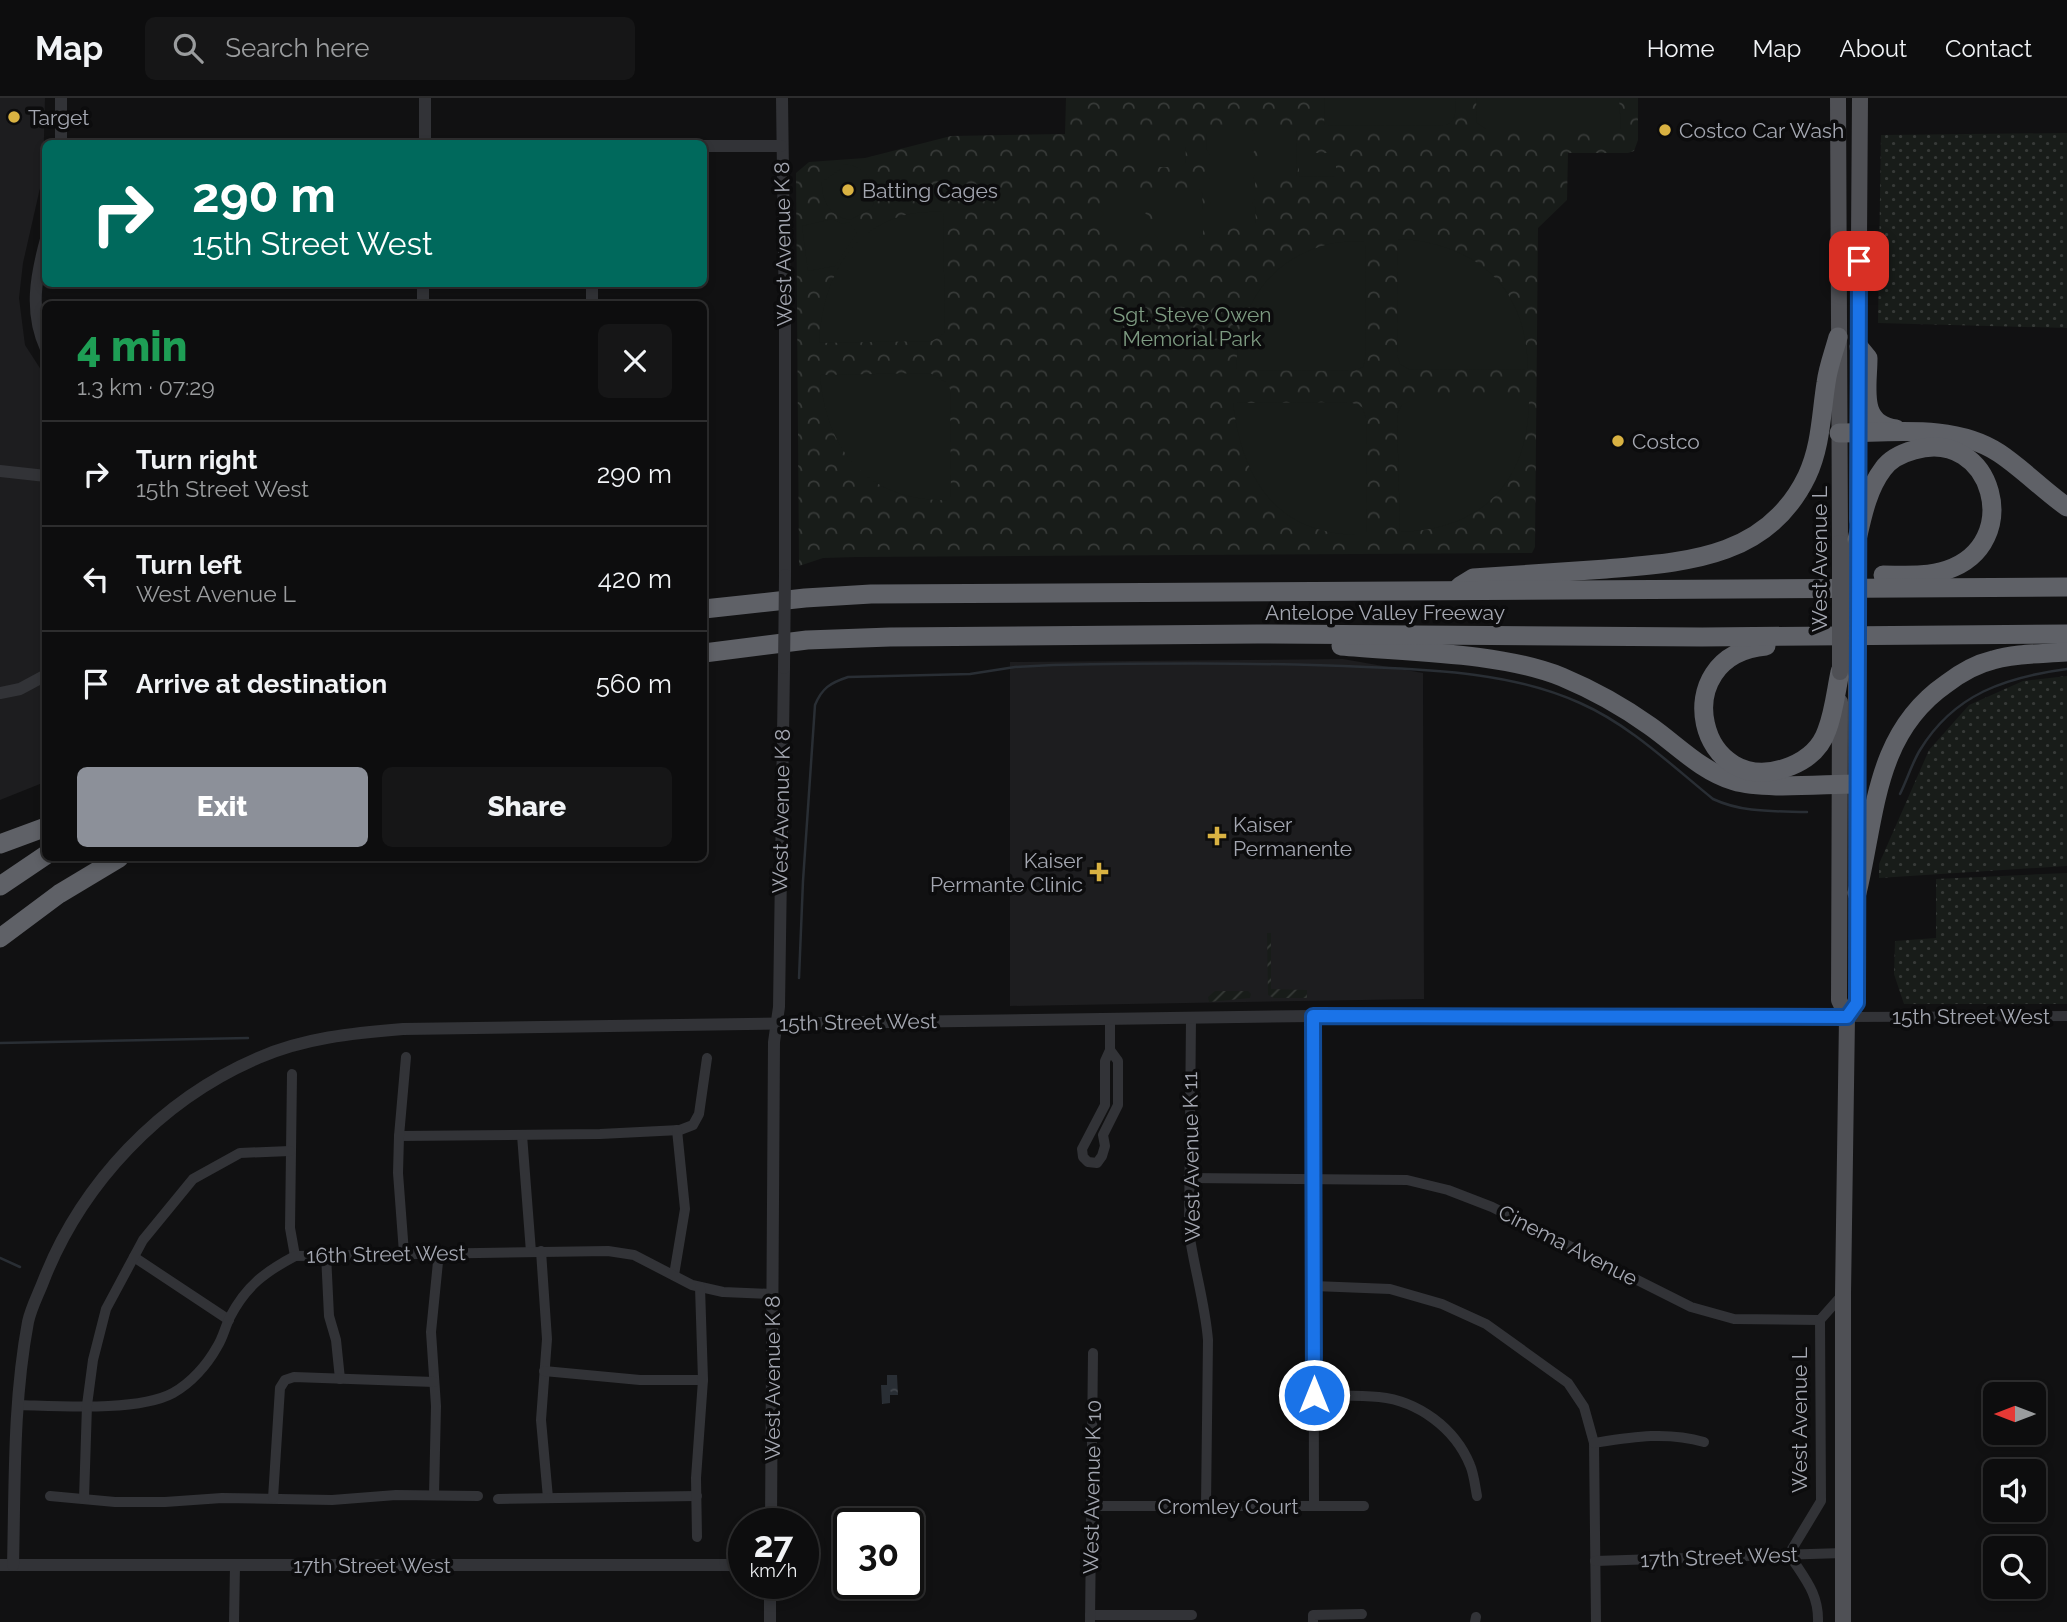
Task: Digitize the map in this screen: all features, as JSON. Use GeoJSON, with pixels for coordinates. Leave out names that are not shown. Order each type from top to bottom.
{"type":"FeatureCollection","features":[{"type":"Feature","properties":{"kind":"highway"},"geometry":{"type":"LineString","coordinates":[[1453,591],[1473,578],[1687,562],[1726,551],[1767,527],[1795,496],[1807,477],[1816,452],[1826,381],[1838,337]]}},
{"type":"Feature","properties":{"kind":"highway"},"geometry":{"type":"LineString","coordinates":[[1859,347],[1868,358],[1868,407],[1874,420],[1884,427],[1911,433]]}},
{"type":"Feature","properties":{"kind":"highway"},"geometry":{"type":"LineString","coordinates":[[1848,433],[1946,433],[1978,442],[1998,453],[2067,507]]}},
{"type":"Feature","properties":{"kind":"highway"},"geometry":{"type":"LineString","coordinates":[[1757,589],[1809,579],[1946,571],[1966,562],[1987,536],[1993,516],[1989,485],[1981,471],[1970,460],[1957,453],[1939,447],[1923,447],[1902,453],[1884,467],[1872,487],[1848,543]]}},
{"type":"Feature","properties":{"kind":"highway","name":"Antelope Valley Freeway"},"geometry":{"type":"LineString","coordinates":[[707,609],[872,594],[2067,587]]}},
{"type":"Feature","properties":{"kind":"highway"},"geometry":{"type":"LineString","coordinates":[[1257,634],[1296,643],[1455,656],[1519,665],[1558,676],[1600,693],[1704,768],[1735,782],[1760,785],[1848,784]]}},
{"type":"Feature","properties":{"kind":"highway","name":"Antelope Valley Freeway"},"geometry":{"type":"LineString","coordinates":[[707,653],[807,640],[890,636],[1257,634],[1702,637],[2067,634]]}},
{"type":"Feature","properties":{"kind":"highway"},"geometry":{"type":"LineString","coordinates":[[1848,673],[1827,731],[1814,753],[1798,763],[1779,771],[1746,771],[1733,765],[1719,753],[1711,739],[1704,712],[1706,690],[1714,673],[1728,657],[1748,647],[1896,641],[1935,634]]}},
{"type":"Feature","properties":{"kind":"highway"},"geometry":{"type":"LineString","coordinates":[[1857,893],[1866,857],[1877,785],[1892,747],[1910,715],[1931,694],[1958,675],[1993,660],[2067,652]]}},
{"type":"Feature","properties":{"kind":"highway"},"geometry":{"type":"LineString","coordinates":[[0,844],[42,828]]}},
{"type":"Feature","properties":{"kind":"highway"},"geometry":{"type":"LineString","coordinates":[[0,886],[42,858]]}},
{"type":"Feature","properties":{"kind":"highway"},"geometry":{"type":"LineString","coordinates":[[0,938],[59,894],[114,861]]}},
{"type":"Feature","properties":{"kind":"main road","name":"West Avenue L"},"geometry":{"type":"LineString","coordinates":[[1838,98],[1838,337],[1848,433],[1848,784],[1839,1000],[1847,1017],[1843,1294],[1843,1622]]}},
{"type":"Feature","properties":{"kind":"main road","name":"West Avenue L"},"geometry":{"type":"LineString","coordinates":[[1848,433],[1859,347],[1860,98]]}},
{"type":"Feature","properties":{"kind":"main road","name":"West Avenue L"},"geometry":{"type":"LineString","coordinates":[[1847,1017],[1857,1003],[1857,893],[1848,784]]}},
{"type":"Feature","properties":{"kind":"street"},"geometry":{"type":"LineString","coordinates":[[61,98],[61,140]]}},
{"type":"Feature","properties":{"kind":"street"},"geometry":{"type":"LineString","coordinates":[[425,98],[425,140]]}},
{"type":"Feature","properties":{"kind":"street","name":"West Avenue K 8"},"geometry":{"type":"LineString","coordinates":[[771,1508],[774,1042],[779,1007],[785,575],[782,98]]}},
{"type":"Feature","properties":{"kind":"street"},"geometry":{"type":"LineString","coordinates":[[707,146],[781,146]]}},
{"type":"Feature","properties":{"kind":"street"},"geometry":{"type":"LineString","coordinates":[[42,253],[34,295],[36,320],[42,337]]}},
{"type":"Feature","properties":{"kind":"street"},"geometry":{"type":"LineString","coordinates":[[0,471],[42,476]]}},
{"type":"Feature","properties":{"kind":"street"},"geometry":{"type":"LineString","coordinates":[[0,693],[20,689],[42,677]]}},
{"type":"Feature","properties":{"kind":"street"},"geometry":{"type":"LineString","coordinates":[[1313,1016],[1314,1506]]}},
{"type":"Feature","properties":{"kind":"street","name":"15th Street West"},"geometry":{"type":"LineString","coordinates":[[7,1565],[17,1405],[29,1320],[50,1265],[76,1213],[117,1160],[162,1117],[218,1078],[258,1057],[312,1041],[355,1033],[403,1029],[1191,1017],[2067,1016]]}},
{"type":"Feature","properties":{"kind":"street","name":"West Avenue K 11"},"geometry":{"type":"LineString","coordinates":[[1191,1017],[1189,1232],[1192,1259],[1206,1312],[1208,1340],[1206,1505]]}},
{"type":"Feature","properties":{"kind":"street"},"geometry":{"type":"LineString","coordinates":[[1111,1019],[1111,1050],[1105,1060],[1105,1105],[1082,1149],[1083,1157],[1093,1163],[1105,1146],[1102,1135],[1118,1105],[1118,1061],[1111,1050]]}},
{"type":"Feature","properties":{"kind":"street"},"geometry":{"type":"LineString","coordinates":[[404,1253],[398,1173],[407,1057]]}},
{"type":"Feature","properties":{"kind":"street"},"geometry":{"type":"LineString","coordinates":[[399,1136],[677,1130],[693,1125],[699,1114],[707,1058]]}},
{"type":"Feature","properties":{"kind":"street"},"geometry":{"type":"LineString","coordinates":[[292,1074],[290,1228],[295,1256]]}},
{"type":"Feature","properties":{"kind":"street"},"geometry":{"type":"LineString","coordinates":[[674,1275],[685,1209],[677,1130]]}},
{"type":"Feature","properties":{"kind":"street"},"geometry":{"type":"LineString","coordinates":[[1090,1131],[1102,1135]]}},
{"type":"Feature","properties":{"kind":"street"},"geometry":{"type":"LineString","coordinates":[[522,1135],[547,1339],[541,1420],[548,1498]]}},
{"type":"Feature","properties":{"kind":"street"},"geometry":{"type":"LineString","coordinates":[[84,1499],[87,1405],[93,1360],[106,1309],[143,1240],[193,1179],[240,1153],[290,1151]]}},
{"type":"Feature","properties":{"kind":"street","name":"Cinema Avenue"},"geometry":{"type":"LineString","coordinates":[[1188,1178],[1408,1180],[1448,1190],[1492,1207],[1691,1307],[1734,1319],[1820,1320]]}},
{"type":"Feature","properties":{"kind":"street","name":"16th Street West"},"geometry":{"type":"LineString","coordinates":[[17,1405],[87,1405],[149,1401],[172,1393],[203,1368],[218,1346],[242,1295],[268,1270],[295,1256],[608,1251],[634,1255],[700,1287],[723,1292],[772,1294]]}},
{"type":"Feature","properties":{"kind":"street"},"geometry":{"type":"LineString","coordinates":[[433,1495],[434,1382],[431,1332],[439,1252]]}},
{"type":"Feature","properties":{"kind":"street"},"geometry":{"type":"LineString","coordinates":[[326,1254],[329,1316],[336,1340],[340,1379]]}},
{"type":"Feature","properties":{"kind":"street"},"geometry":{"type":"LineString","coordinates":[[134,1257],[229,1320]]}},
{"type":"Feature","properties":{"kind":"street"},"geometry":{"type":"LineString","coordinates":[[1314,1286],[1390,1289],[1442,1304],[1486,1324],[1567,1382],[1584,1407],[1594,1443],[1596,1622]]}},
{"type":"Feature","properties":{"kind":"street"},"geometry":{"type":"LineString","coordinates":[[697,1537],[698,1447],[703,1380],[700,1287]]}},
{"type":"Feature","properties":{"kind":"street","name":"West Avenue L"},"geometry":{"type":"LineString","coordinates":[[1789,1555],[1821,1501],[1820,1320],[1843,1294]]}},
{"type":"Feature","properties":{"kind":"street","name":"West Avenue K 10"},"geometry":{"type":"LineString","coordinates":[[1090,1618],[1093,1353]]}},
{"type":"Feature","properties":{"kind":"street"},"geometry":{"type":"LineString","coordinates":[[544,1371],[640,1380],[703,1380]]}},
{"type":"Feature","properties":{"kind":"street"},"geometry":{"type":"LineString","coordinates":[[273,1498],[280,1388],[285,1380],[294,1377],[434,1382]]}},
{"type":"Feature","properties":{"kind":"street"},"geometry":{"type":"LineString","coordinates":[[1314,1395],[1380,1397],[1423,1411],[1460,1445],[1471,1467],[1477,1496]]}},
{"type":"Feature","properties":{"kind":"street"},"geometry":{"type":"LineString","coordinates":[[1594,1443],[1642,1435],[1683,1436],[1704,1442]]}},
{"type":"Feature","properties":{"kind":"street"},"geometry":{"type":"LineString","coordinates":[[50,1496],[115,1502],[165,1502],[222,1498],[332,1500],[396,1495],[478,1496]]}},
{"type":"Feature","properties":{"kind":"street"},"geometry":{"type":"LineString","coordinates":[[498,1499],[697,1496]]}},
{"type":"Feature","properties":{"kind":"street","name":"Cromley Court"},"geometry":{"type":"LineString","coordinates":[[1092,1506],[1364,1506]]}},
{"type":"Feature","properties":{"kind":"street","name":"17th Street West"},"geometry":{"type":"LineString","coordinates":[[1595,1561],[1843,1553]]}},
{"type":"Feature","properties":{"kind":"street"},"geometry":{"type":"LineString","coordinates":[[1789,1555],[1814,1594],[1818,1605],[1818,1622]]}},
{"type":"Feature","properties":{"kind":"street","name":"17th Street West"},"geometry":{"type":"LineString","coordinates":[[7,1565],[728,1565]]}},
{"type":"Feature","properties":{"kind":"street"},"geometry":{"type":"LineString","coordinates":[[234,1622],[235,1565]]}},
{"type":"Feature","properties":{"kind":"street"},"geometry":{"type":"LineString","coordinates":[[770,1599],[770,1622]]}},
{"type":"Feature","properties":{"kind":"street"},"geometry":{"type":"LineString","coordinates":[[1313,1619],[1362,1614]]}},
{"type":"Feature","properties":{"kind":"street"},"geometry":{"type":"LineString","coordinates":[[1090,1618],[1192,1615]]}},
{"type":"Feature","properties":{"kind":"shaded area"},"geometry":{"type":"Polygon","coordinates":[[[0,98],[45,98],[42,179],[23,263],[19,298],[25,345],[42,371],[42,783],[0,800],[0,98]]]}},
{"type":"Feature","properties":{"kind":"shaded area","name":"Kaiser Permanente"},"geometry":{"type":"Polygon","coordinates":[[[1343,659],[1423,673],[1424,999],[1010,1006],[1010,662],[1343,659]]]}},
{"type":"Feature","properties":{"kind":"green space","name":"Sgt. Steve Owen Memorial Park"},"geometry":{"type":"Polygon","coordinates":[[[1066,98],[1638,98],[1638,140],[1634,151],[1568,153],[1567,200],[1538,228],[1535,547],[1532,553],[856,557],[823,558],[799,566],[796,173],[809,162],[865,158],[951,136],[1065,134],[1066,98]]]}},
{"type":"Feature","properties":{"kind":"green space"},"geometry":{"type":"Polygon","coordinates":[[[1325,98],[1455,98],[1455,114],[1446,125],[1324,126],[1325,98]]]}},
{"type":"Feature","properties":{"kind":"green space"},"geometry":{"type":"Polygon","coordinates":[[[1476,98],[1619,98],[1621,129],[1486,129],[1477,123],[1476,98]]]}},
{"type":"Feature","properties":{"kind":"green space"},"geometry":{"type":"Polygon","coordinates":[[[1210,130],[1252,130],[1255,134],[1255,150],[1252,154],[1255,157],[1255,199],[1252,203],[1255,207],[1256,223],[1251,227],[1207,227],[1207,207],[1211,203],[1207,199],[1207,182],[1210,179],[1206,174],[1206,158],[1210,155],[1206,134],[1210,130]]]}},
{"type":"Feature","properties":{"kind":"green space"},"geometry":{"type":"Polygon","coordinates":[[[1259,130],[1296,130],[1297,177],[1259,177],[1259,130]]]}},
{"type":"Feature","properties":{"kind":"green space"},"geometry":{"type":"Polygon","coordinates":[[[2067,133],[2067,328],[1878,323],[1881,135],[2067,133]]]}},
{"type":"Feature","properties":{"kind":"green space"},"geometry":{"type":"Polygon","coordinates":[[[1141,143],[1181,143],[1186,147],[1185,163],[1181,167],[1141,167],[1137,163],[1137,147],[1141,143]]]}},
{"type":"Feature","properties":{"kind":"green space"},"geometry":{"type":"Polygon","coordinates":[[[1299,153],[1336,153],[1336,176],[1299,177],[1299,153]]]}},
{"type":"Feature","properties":{"kind":"green space","name":"Batting Cages"},"geometry":{"type":"Polygon","coordinates":[[[842,164],[858,168],[873,184],[872,208],[850,220],[837,215],[828,207],[822,189],[822,182],[842,168],[842,164]]]}},
{"type":"Feature","properties":{"kind":"green space"},"geometry":{"type":"Polygon","coordinates":[[[1104,189],[1145,189],[1149,193],[1149,209],[1145,213],[1149,217],[1149,234],[1145,238],[1104,238],[1100,234],[1100,218],[1104,214],[1100,210],[1100,193],[1104,189]]]}},
{"type":"Feature","properties":{"kind":"green space"},"geometry":{"type":"Polygon","coordinates":[[[1158,189],[1199,189],[1202,193],[1203,209],[1199,213],[1203,217],[1203,233],[1199,238],[1158,238],[1154,234],[1154,217],[1158,213],[1154,209],[1154,193],[1158,189]]]}},
{"type":"Feature","properties":{"kind":"green space"},"geometry":{"type":"Polygon","coordinates":[[[943,211],[945,333],[932,341],[819,343],[825,302],[841,264],[852,248],[884,223],[905,215],[943,211]]]}},
{"type":"Feature","properties":{"kind":"green space"},"geometry":{"type":"Polygon","coordinates":[[[832,219],[842,224],[849,222],[857,233],[835,266],[808,271],[802,226],[832,219]]]}},
{"type":"Feature","properties":{"kind":"green space"},"geometry":{"type":"Polygon","coordinates":[[[1406,239],[1457,252],[1478,263],[1495,278],[1509,296],[1519,317],[1528,369],[1410,370],[1400,364],[1397,355],[1398,240],[1406,239]]]}},
{"type":"Feature","properties":{"kind":"green space"},"geometry":{"type":"Polygon","coordinates":[[[1365,241],[1366,356],[1363,367],[1353,371],[1236,370],[1242,329],[1258,293],[1269,278],[1301,254],[1338,242],[1365,241]]]}},
{"type":"Feature","properties":{"kind":"green space"},"geometry":{"type":"Polygon","coordinates":[[[930,373],[947,383],[950,389],[951,500],[922,499],[897,493],[875,482],[857,468],[842,449],[831,427],[820,375],[930,373]]]}},
{"type":"Feature","properties":{"kind":"green space"},"geometry":{"type":"Polygon","coordinates":[[[1410,401],[1529,401],[1520,456],[1509,478],[1494,496],[1476,511],[1454,522],[1429,529],[1400,532],[1397,414],[1402,405],[1410,401]]]}},
{"type":"Feature","properties":{"kind":"green space"},"geometry":{"type":"Polygon","coordinates":[[[1350,402],[1362,407],[1366,418],[1367,535],[1336,533],[1310,527],[1271,500],[1257,481],[1246,458],[1233,403],[1350,402]]]}},
{"type":"Feature","properties":{"kind":"green space"},"geometry":{"type":"Polygon","coordinates":[[[2067,676],[2067,866],[1879,878],[1879,864],[1929,750],[1969,705],[2023,681],[2067,676]]]}},
{"type":"Feature","properties":{"kind":"green space"},"geometry":{"type":"Polygon","coordinates":[[[2067,873],[2067,1004],[1904,1004],[1894,974],[1895,941],[1936,938],[1936,879],[2067,873]]]}},
{"type":"Feature","properties":{"kind":"green space"},"geometry":{"type":"Polygon","coordinates":[[[1267,933],[1271,933],[1271,989],[1307,990],[1307,998],[1274,998],[1268,995],[1267,933]]]}},
{"type":"Feature","properties":{"kind":"green space"},"geometry":{"type":"Polygon","coordinates":[[[1215,991],[1248,991],[1251,994],[1250,998],[1209,1002],[1208,997],[1215,991]]]}},
{"type":"Feature","properties":{"kind":"water"},"geometry":{"type":"Polygon","coordinates":[[[887,1375],[897,1375],[898,1395],[890,1395],[890,1403],[882,1404],[881,1385],[887,1385],[887,1375]]]}},
{"type":"Feature","properties":{"kind":"waterway"},"geometry":{"type":"LineString","coordinates":[[799,978],[815,705],[827,687],[848,677],[970,674],[1015,667],[1053,665],[1171,663],[1327,665],[1475,675],[1529,685],[1598,712],[1650,746],[1713,799],[1724,804],[1747,809],[1807,812]]}},
{"type":"Feature","properties":{"kind":"waterway"},"geometry":{"type":"LineString","coordinates":[[1900,794],[1917,755],[1934,731],[1965,702],[2003,683],[2067,669]]}},
{"type":"Feature","properties":{"kind":"waterway"},"geometry":{"type":"LineString","coordinates":[[0,1043],[248,1038]]}},
{"type":"Feature","properties":{"kind":"waterway"},"geometry":{"type":"LineString","coordinates":[[0,1258],[20,1267]]}},
{"type":"Feature","properties":{"kind":"place","name":"Target"},"geometry":{"type":"Point","coordinates":[14,117]}},
{"type":"Feature","properties":{"kind":"place","name":"Costco Car Wash"},"geometry":{"type":"Point","coordinates":[1665,130]}},
{"type":"Feature","properties":{"kind":"place","name":"Batting Cages"},"geometry":{"type":"Point","coordinates":[848,190]}},
{"type":"Feature","properties":{"kind":"place","name":"Costco"},"geometry":{"type":"Point","coordinates":[1618,441]}},
{"type":"Feature","properties":{"kind":"place","name":"Kaiser Permanente"},"geometry":{"type":"Point","coordinates":[1217,836]}},
{"type":"Feature","properties":{"kind":"place","name":"Kaiser Permante Clinic"},"geometry":{"type":"Point","coordinates":[1099,872]}},
{"type":"Feature","properties":{"kind":"route"},"geometry":{"type":"LineString","coordinates":[[1314,1395],[1313,1016],[1847,1017],[1857,1003],[1856,544],[1859,261]]}}]}
